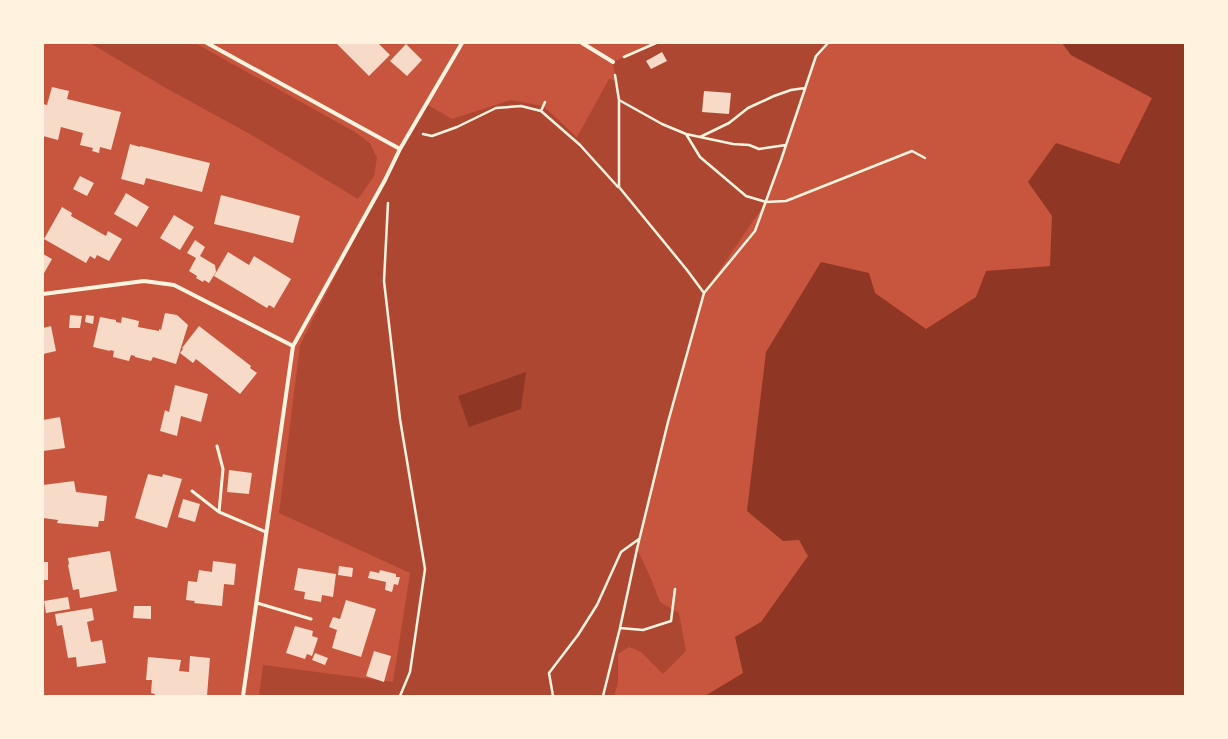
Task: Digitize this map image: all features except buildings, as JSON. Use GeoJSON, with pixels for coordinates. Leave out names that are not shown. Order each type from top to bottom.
{"type":"FeatureCollection","features":[{"type":"Feature","properties":{"kind":"street"},"geometry":{"type":"LineString","coordinates":[[207,43],[400,149]]}},
{"type":"Feature","properties":{"kind":"street"},"geometry":{"type":"LineString","coordinates":[[243,696],[293,346],[385,180],[410,131],[462,43]]}},
{"type":"Feature","properties":{"kind":"street"},"geometry":{"type":"LineString","coordinates":[[582,43],[612,62]]}},
{"type":"Feature","properties":{"kind":"street"},"geometry":{"type":"LineString","coordinates":[[43,294],[144,281],[174,285],[293,346]]}},
{"type":"Feature","properties":{"kind":"lane"},"geometry":{"type":"LineString","coordinates":[[217,446],[223,469],[219,512]]}},
{"type":"Feature","properties":{"kind":"lane"},"geometry":{"type":"LineString","coordinates":[[192,491],[219,512],[266,532]]}},
{"type":"Feature","properties":{"kind":"lane"},"geometry":{"type":"LineString","coordinates":[[257,603],[311,619]]}},
{"type":"Feature","properties":{"kind":"path"},"geometry":{"type":"LineString","coordinates":[[618,187],[619,100],[612,62],[656,43]]}},
{"type":"Feature","properties":{"kind":"path"},"geometry":{"type":"LineString","coordinates":[[603,696],[620,628],[639,539],[668,422],[704,293],[756,231],[816,56],[828,43]]}},
{"type":"Feature","properties":{"kind":"path"},"geometry":{"type":"LineString","coordinates":[[700,137],[729,123],[748,108],[791,90],[805,88]]}},
{"type":"Feature","properties":{"kind":"path"},"geometry":{"type":"LineString","coordinates":[[619,100],[662,124],[686,134],[733,144],[749,145],[759,149],[786,145]]}},
{"type":"Feature","properties":{"kind":"path"},"geometry":{"type":"LineString","coordinates":[[541,111],[545,102]]}},
{"type":"Feature","properties":{"kind":"path"},"geometry":{"type":"LineString","coordinates":[[410,131],[432,136],[457,127],[496,108],[521,106],[541,111],[580,145],[618,187],[704,293]]}},
{"type":"Feature","properties":{"kind":"path"},"geometry":{"type":"LineString","coordinates":[[686,134],[700,157],[746,196],[766,202],[786,201],[912,151],[925,158]]}},
{"type":"Feature","properties":{"kind":"path"},"geometry":{"type":"LineString","coordinates":[[385,180],[389,194],[384,281],[400,419],[425,569],[410,672],[400,696]]}},
{"type":"Feature","properties":{"kind":"path"},"geometry":{"type":"LineString","coordinates":[[553,696],[549,673],[578,635],[598,604],[621,552],[639,539]]}},
{"type":"Feature","properties":{"kind":"path"},"geometry":{"type":"LineString","coordinates":[[620,628],[643,630],[670,621],[675,589]]}},
{"type":"Feature","properties":{"kind":"shaded area"},"geometry":{"type":"Polygon","coordinates":[[[90,43],[195,43],[355,132],[370,143],[377,158],[374,176],[358,199],[248,133],[164,87],[90,43]]]}},
{"type":"Feature","properties":{"kind":"shaded area"},"geometry":{"type":"Polygon","coordinates":[[[656,43],[828,43],[816,56],[766,202],[704,293],[668,422],[637,549],[660,602],[679,613],[686,651],[663,674],[641,652],[629,647],[618,654],[618,683],[614,696],[259,696],[263,665],[393,682],[410,573],[279,513],[300,345],[400,149],[426,104],[452,119],[511,100],[543,106],[577,137],[609,79],[616,81],[613,62],[656,43]]]}},
{"type":"Feature","properties":{"kind":"shaded area"},"geometry":{"type":"Polygon","coordinates":[[[1062,43],[1185,43],[1185,696],[705,696],[743,673],[735,637],[761,622],[808,556],[799,540],[783,541],[747,511],[766,352],[821,262],[869,273],[875,293],[926,329],[976,297],[986,271],[1050,266],[1052,216],[1028,182],[1056,143],[1119,164],[1152,98],[1071,55],[1062,43]]]}},
{"type":"Feature","properties":{"kind":"shaded area"},"geometry":{"type":"Polygon","coordinates":[[[526,372],[521,409],[469,427],[458,396],[526,372]]]}}]}
